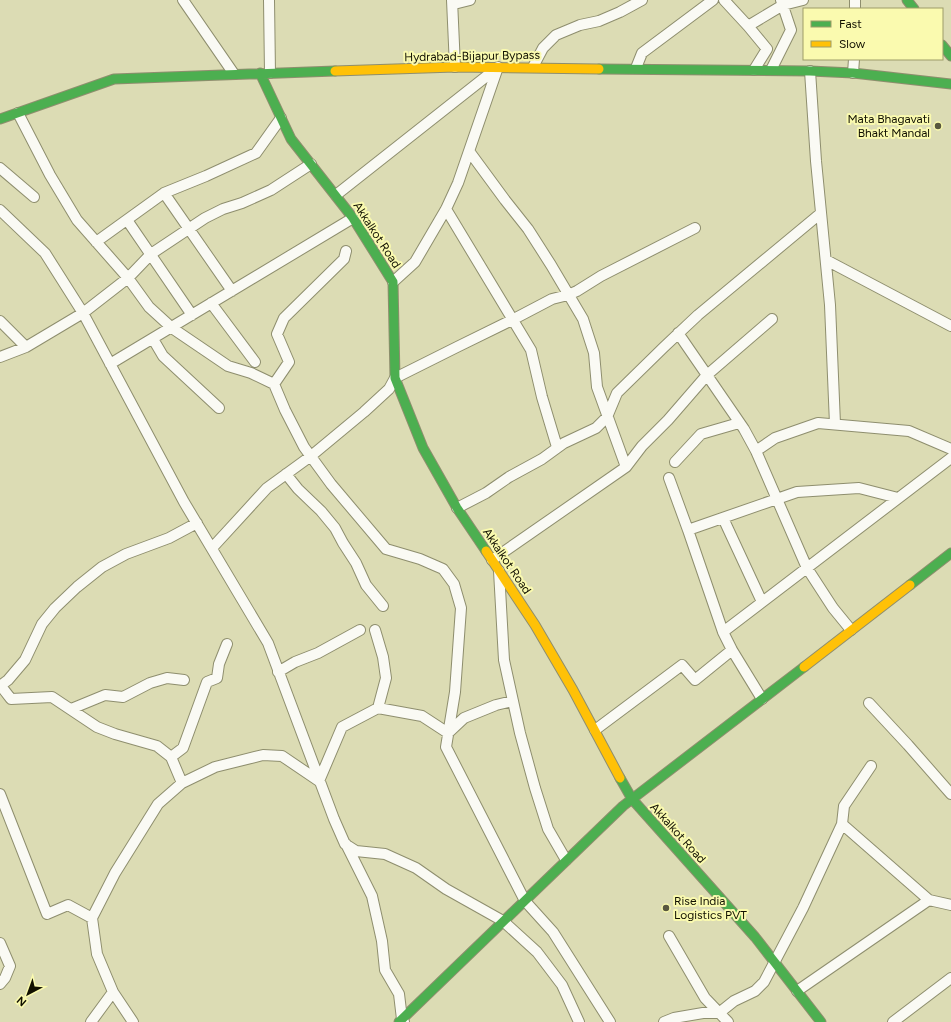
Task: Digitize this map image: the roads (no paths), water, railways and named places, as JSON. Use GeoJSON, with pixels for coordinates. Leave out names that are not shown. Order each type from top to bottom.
{"type":"FeatureCollection","features":[{"type":"Feature","properties":{"kind":"street"},"geometry":{"type":"LineString","coordinates":[[183,0],[234,74]]}},
{"type":"Feature","properties":{"kind":"street"},"geometry":{"type":"LineString","coordinates":[[265,73],[269,0]]}},
{"type":"Feature","properties":{"kind":"street"},"geometry":{"type":"LineString","coordinates":[[455,67],[453,2],[470,0]]}},
{"type":"Feature","properties":{"kind":"street"},"geometry":{"type":"LineString","coordinates":[[533,67],[543,48],[556,35],[580,25],[598,21],[620,12],[642,0]]}},
{"type":"Feature","properties":{"kind":"street"},"geometry":{"type":"LineString","coordinates":[[636,68],[642,53],[713,0]]}},
{"type":"Feature","properties":{"kind":"street"},"geometry":{"type":"LineString","coordinates":[[724,0],[767,49],[754,70]]}},
{"type":"Feature","properties":{"kind":"street"},"geometry":{"type":"LineString","coordinates":[[748,26],[782,2],[803,0]]}},
{"type":"Feature","properties":{"kind":"street"},"geometry":{"type":"LineString","coordinates":[[907,0],[913,8]]}},
{"type":"Feature","properties":{"kind":"street"},"geometry":{"type":"LineString","coordinates":[[771,70],[791,30],[782,2]]}},
{"type":"Feature","properties":{"kind":"street"},"geometry":{"type":"LineString","coordinates":[[943,46],[951,56]]}},
{"type":"Feature","properties":{"kind":"street"},"geometry":{"type":"LineString","coordinates":[[853,73],[854,60]]}},
{"type":"Feature","properties":{"kind":"street","name":"Hydrabad-Bijapur Bypass"},"geometry":{"type":"LineString","coordinates":[[0,119],[114,79],[234,74],[455,67],[636,68],[853,73],[951,84]]}},
{"type":"Feature","properties":{"kind":"street"},"geometry":{"type":"LineString","coordinates":[[393,282],[415,262],[446,209],[458,183],[498,67]]}},
{"type":"Feature","properties":{"kind":"street"},"geometry":{"type":"LineString","coordinates":[[336,195],[498,67]]}},
{"type":"Feature","properties":{"kind":"street"},"geometry":{"type":"LineString","coordinates":[[810,71],[816,161],[830,305],[835,424]]}},
{"type":"Feature","properties":{"kind":"street","name":"Akkalkot Road"},"geometry":{"type":"LineString","coordinates":[[265,73],[281,118],[291,139],[336,195],[393,282],[396,378],[423,448],[457,508],[535,624],[573,690],[632,799],[755,937],[821,1022]]}},
{"type":"Feature","properties":{"kind":"street"},"geometry":{"type":"LineString","coordinates":[[18,113],[65,201],[77,220],[128,278],[149,307],[172,328],[228,366],[251,373],[274,384],[285,410],[304,447],[331,484],[386,548],[420,559],[443,569],[454,584],[461,608],[455,692],[446,746],[525,901],[553,932],[610,1022]]}},
{"type":"Feature","properties":{"kind":"street"},"geometry":{"type":"LineString","coordinates":[[96,242],[164,193],[256,153],[281,118]]}},
{"type":"Feature","properties":{"kind":"street"},"geometry":{"type":"LineString","coordinates":[[469,151],[528,229],[583,319],[594,354],[597,387],[626,467]]}},
{"type":"Feature","properties":{"kind":"street"},"geometry":{"type":"LineString","coordinates":[[0,357],[26,347],[83,313],[128,278],[151,254],[205,218],[223,209],[242,203],[272,190],[311,164]]}},
{"type":"Feature","properties":{"kind":"street"},"geometry":{"type":"LineString","coordinates":[[0,168],[34,197]]}},
{"type":"Feature","properties":{"kind":"street"},"geometry":{"type":"LineString","coordinates":[[164,193],[232,291]]}},
{"type":"Feature","properties":{"kind":"street"},"geometry":{"type":"LineString","coordinates":[[446,209],[530,350],[557,448]]}},
{"type":"Feature","properties":{"kind":"street"},"geometry":{"type":"LineString","coordinates":[[0,210],[45,253],[83,313],[184,502],[268,643],[334,819],[372,896],[382,941],[384,970],[400,994],[402,1021]]}},
{"type":"Feature","properties":{"kind":"street"},"geometry":{"type":"LineString","coordinates":[[457,508],[486,493],[509,477],[542,459],[564,443],[596,428],[607,417],[617,393],[678,333],[821,213]]}},
{"type":"Feature","properties":{"kind":"street"},"geometry":{"type":"LineString","coordinates":[[110,364],[172,328],[352,218]]}},
{"type":"Feature","properties":{"kind":"street"},"geometry":{"type":"LineString","coordinates":[[127,220],[192,315]]}},
{"type":"Feature","properties":{"kind":"street"},"geometry":{"type":"LineString","coordinates":[[212,548],[267,488],[312,456],[364,412],[389,389],[396,378],[552,299],[568,295],[601,276],[695,228]]}},
{"type":"Feature","properties":{"kind":"street"},"geometry":{"type":"LineString","coordinates":[[274,384],[289,362],[277,334],[284,318],[344,259],[346,251]]}},
{"type":"Feature","properties":{"kind":"street"},"geometry":{"type":"LineString","coordinates":[[826,260],[951,326]]}},
{"type":"Feature","properties":{"kind":"street"},"geometry":{"type":"LineString","coordinates":[[211,303],[255,362]]}},
{"type":"Feature","properties":{"kind":"street"},"geometry":{"type":"LineString","coordinates":[[492,560],[626,467],[642,446],[668,420],[707,375],[772,319]]}},
{"type":"Feature","properties":{"kind":"street"},"geometry":{"type":"LineString","coordinates":[[0,321],[26,347]]}},
{"type":"Feature","properties":{"kind":"street"},"geometry":{"type":"LineString","coordinates":[[678,333],[744,429],[756,451],[807,568],[833,608],[851,630]]}},
{"type":"Feature","properties":{"kind":"street"},"geometry":{"type":"LineString","coordinates":[[153,338],[163,356],[219,408]]}},
{"type":"Feature","properties":{"kind":"street"},"geometry":{"type":"LineString","coordinates":[[676,462],[701,434],[739,423]]}},
{"type":"Feature","properties":{"kind":"street"},"geometry":{"type":"LineString","coordinates":[[756,451],[775,438],[818,423],[909,431],[951,449]]}},
{"type":"Feature","properties":{"kind":"street"},"geometry":{"type":"LineString","coordinates":[[722,632],[951,458]]}},
{"type":"Feature","properties":{"kind":"street"},"geometry":{"type":"LineString","coordinates":[[286,474],[298,489],[322,511],[335,528],[356,563],[366,585],[383,606]]}},
{"type":"Feature","properties":{"kind":"street"},"geometry":{"type":"LineString","coordinates":[[668,478],[688,530],[722,632],[762,699]]}},
{"type":"Feature","properties":{"kind":"street"},"geometry":{"type":"LineString","coordinates":[[688,530],[797,492],[859,488],[898,498]]}},
{"type":"Feature","properties":{"kind":"street"},"geometry":{"type":"LineString","coordinates":[[723,518],[762,602]]}},
{"type":"Feature","properties":{"kind":"street"},"geometry":{"type":"LineString","coordinates":[[182,783],[171,757],[158,746],[115,734],[97,727],[52,696],[11,699],[0,686],[8,680],[25,660],[42,624],[55,608],[77,587],[102,567],[126,554],[169,538],[197,523]]}},
{"type":"Feature","properties":{"kind":"street"},"geometry":{"type":"LineString","coordinates":[[402,1021],[503,921],[623,806],[951,553]]}},
{"type":"Feature","properties":{"kind":"street"},"geometry":{"type":"LineString","coordinates":[[499,570],[504,660],[520,733],[548,829],[566,860]]}},
{"type":"Feature","properties":{"kind":"street"},"geometry":{"type":"LineString","coordinates":[[278,672],[360,630]]}},
{"type":"Feature","properties":{"kind":"street"},"geometry":{"type":"LineString","coordinates":[[375,630],[386,678],[378,708]]}},
{"type":"Feature","properties":{"kind":"street"},"geometry":{"type":"LineString","coordinates":[[171,757],[183,748],[207,682],[217,678],[219,664],[227,644]]}},
{"type":"Feature","properties":{"kind":"street"},"geometry":{"type":"LineString","coordinates":[[594,730],[682,665],[695,680],[732,650]]}},
{"type":"Feature","properties":{"kind":"street"},"geometry":{"type":"LineString","coordinates":[[71,709],[105,695],[123,697],[150,683],[166,678],[184,680]]}},
{"type":"Feature","properties":{"kind":"street"},"geometry":{"type":"LineString","coordinates":[[448,732],[464,718],[496,705],[513,701]]}},
{"type":"Feature","properties":{"kind":"street"},"geometry":{"type":"LineString","coordinates":[[869,703],[951,794]]}},
{"type":"Feature","properties":{"kind":"street"},"geometry":{"type":"LineString","coordinates":[[319,781],[342,727],[378,708],[422,716],[448,732]]}},
{"type":"Feature","properties":{"kind":"street"},"geometry":{"type":"LineString","coordinates":[[133,1022],[113,992],[97,954],[92,918],[115,873],[158,804],[182,783],[215,767],[263,755],[282,756],[319,781]]}},
{"type":"Feature","properties":{"kind":"street"},"geometry":{"type":"LineString","coordinates":[[664,1022],[674,1018],[704,1013],[719,1013],[734,1001],[755,991],[764,982],[803,908],[842,824],[844,806],[871,766]]}},
{"type":"Feature","properties":{"kind":"street"},"geometry":{"type":"LineString","coordinates":[[0,794],[47,914],[68,905],[92,918]]}},
{"type":"Feature","properties":{"kind":"street"},"geometry":{"type":"LineString","coordinates":[[842,824],[929,900],[951,905]]}},
{"type":"Feature","properties":{"kind":"street"},"geometry":{"type":"LineString","coordinates":[[345,844],[356,851],[385,854],[416,868],[446,889],[503,921],[537,952],[562,985],[577,1022]]}},
{"type":"Feature","properties":{"kind":"street"},"geometry":{"type":"LineString","coordinates":[[797,991],[929,900]]}},
{"type":"Feature","properties":{"kind":"street"},"geometry":{"type":"LineString","coordinates":[[669,936],[705,998],[728,1022]]}},
{"type":"Feature","properties":{"kind":"street"},"geometry":{"type":"LineString","coordinates":[[0,943],[10,966],[5,978],[0,984]]}},
{"type":"Feature","properties":{"kind":"street"},"geometry":{"type":"LineString","coordinates":[[892,1022],[951,978]]}},
{"type":"Feature","properties":{"kind":"street"},"geometry":{"type":"LineString","coordinates":[[91,1022],[113,992]]}},
{"type":"Feature","properties":{"kind":"place","name":"Mata Bhagavati Bhakt Mandal"},"geometry":{"type":"Point","coordinates":[938,126]}},
{"type":"Feature","properties":{"kind":"place","name":"Rise India Logistics PVT"},"geometry":{"type":"Point","coordinates":[666,908]}}]}
